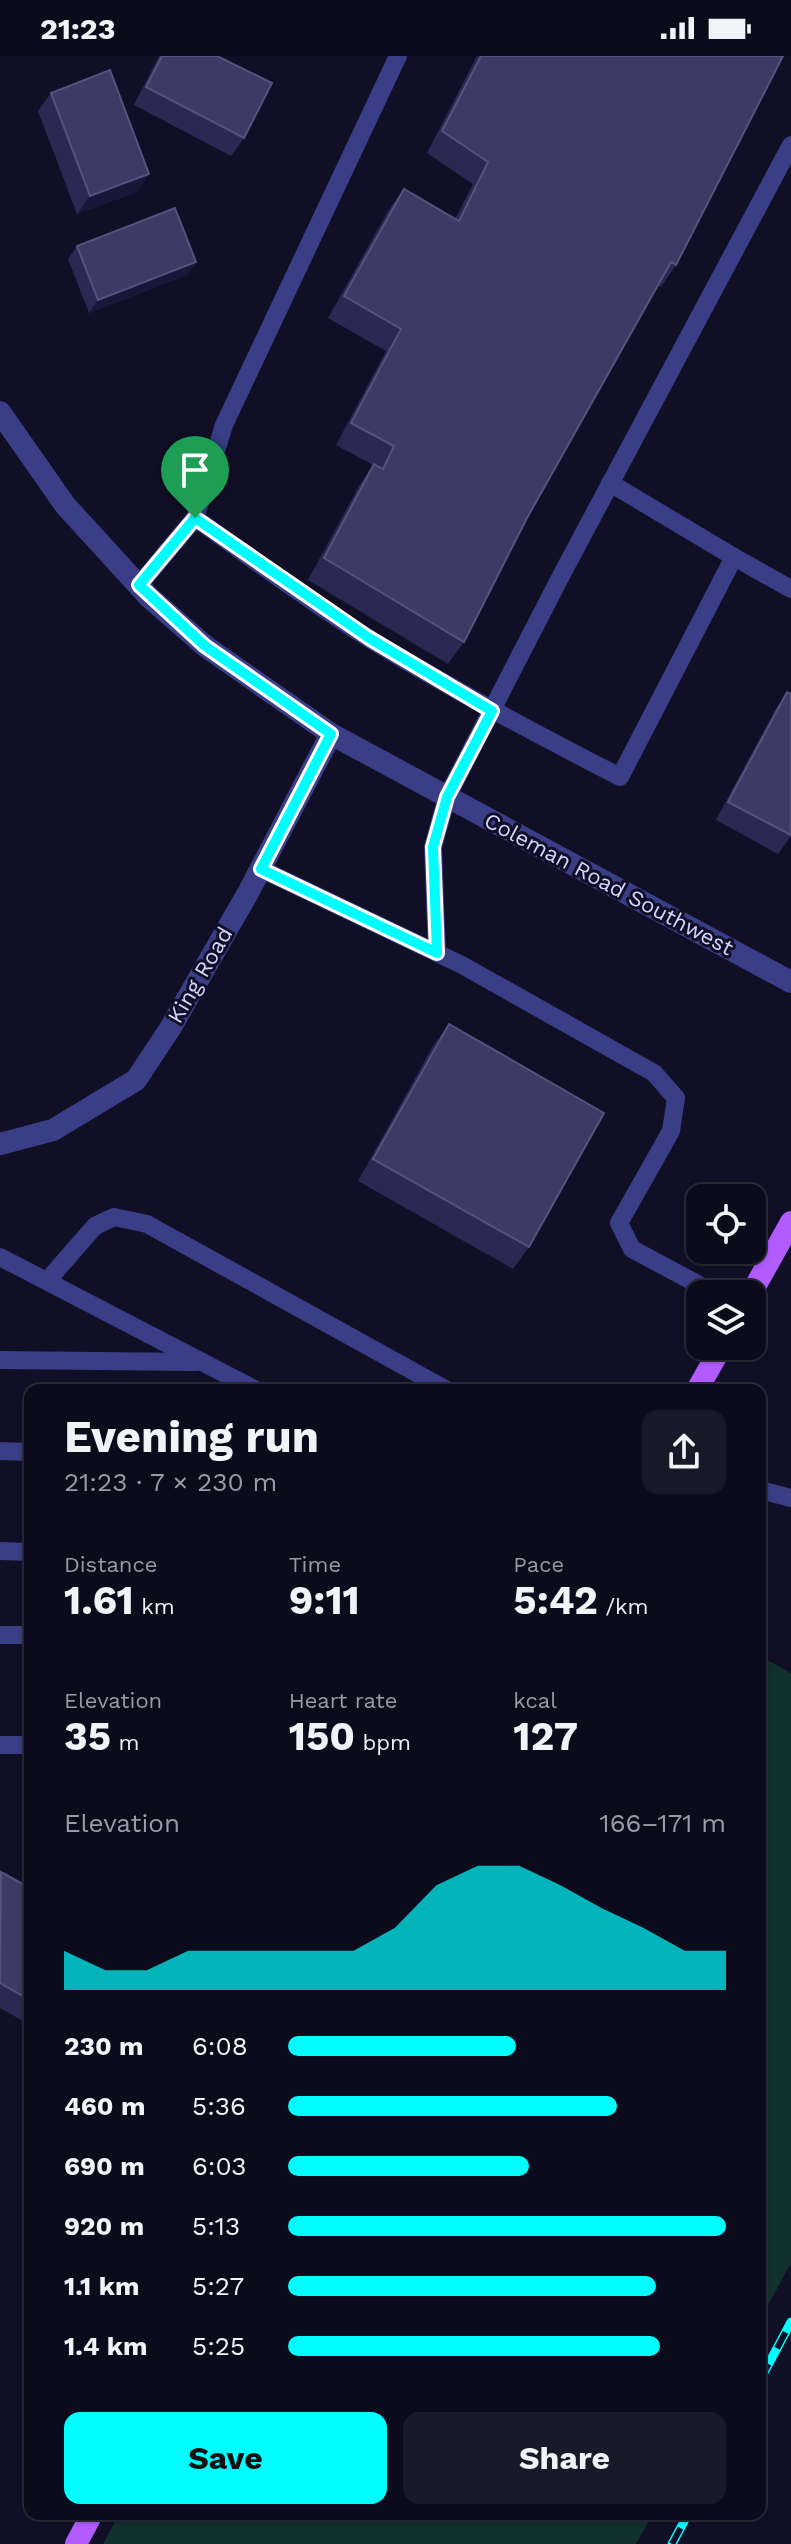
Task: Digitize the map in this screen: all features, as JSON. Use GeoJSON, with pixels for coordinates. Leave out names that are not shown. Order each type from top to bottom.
{"type":"FeatureCollection","features":[{"type":"Feature","properties":{"kind":"main road"},"geometry":{"type":"LineString","coordinates":[[759,1280],[791,1222]]}},
{"type":"Feature","properties":{"kind":"main road"},"geometry":{"type":"LineString","coordinates":[[700,1384],[714,1360]]}},
{"type":"Feature","properties":{"kind":"main road"},"geometry":{"type":"LineString","coordinates":[[76,2544],[89,2520]]}},
{"type":"Feature","properties":{"kind":"street","name":"Coleman Road Southwest"},"geometry":{"type":"LineString","coordinates":[[0,412],[65,505],[139,585],[205,646],[331,734],[791,982]]}},
{"type":"Feature","properties":{"kind":"street","name":"King Road"},"geometry":{"type":"LineString","coordinates":[[0,1144],[53,1130],[136,1080],[171,1027],[261,869],[331,734]]}},
{"type":"Feature","properties":{"kind":"lane"},"geometry":{"type":"LineString","coordinates":[[139,585],[195,518],[224,425],[398,56]]}},
{"type":"Feature","properties":{"kind":"lane"},"geometry":{"type":"LineString","coordinates":[[437,953],[433,847],[447,797],[791,145]]}},
{"type":"Feature","properties":{"kind":"lane"},"geometry":{"type":"LineString","coordinates":[[610,483],[791,589]]}},
{"type":"Feature","properties":{"kind":"lane"},"geometry":{"type":"LineString","coordinates":[[195,518],[369,638],[492,711],[620,777],[734,557]]}},
{"type":"Feature","properties":{"kind":"lane"},"geometry":{"type":"LineString","coordinates":[[261,869],[437,953],[654,1073],[676,1098],[671,1131],[619,1223],[632,1249],[690,1280]]}},
{"type":"Feature","properties":{"kind":"lane"},"geometry":{"type":"LineString","coordinates":[[47,1281],[95,1226],[114,1217],[147,1224],[436,1384]]}},
{"type":"Feature","properties":{"kind":"lane"},"geometry":{"type":"LineString","coordinates":[[0,1257],[245,1384]]}},
{"type":"Feature","properties":{"kind":"lane"},"geometry":{"type":"LineString","coordinates":[[0,1360],[203,1362]]}},
{"type":"Feature","properties":{"kind":"lane"},"geometry":{"type":"LineString","coordinates":[[0,1451],[24,1452]]}},
{"type":"Feature","properties":{"kind":"lane"},"geometry":{"type":"LineString","coordinates":[[766,1492],[791,1498]]}},
{"type":"Feature","properties":{"kind":"lane"},"geometry":{"type":"LineString","coordinates":[[0,1551],[24,1552]]}},
{"type":"Feature","properties":{"kind":"lane"},"geometry":{"type":"LineString","coordinates":[[0,1635],[24,1635]]}},
{"type":"Feature","properties":{"kind":"lane"},"geometry":{"type":"LineString","coordinates":[[0,1745],[24,1745]]}},
{"type":"Feature","properties":{"kind":"green space"},"geometry":{"type":"Polygon","coordinates":[[[766,1659],[791,1673],[791,2263],[766,2309],[766,1659]]]}},
{"type":"Feature","properties":{"kind":"green space"},"geometry":{"type":"Polygon","coordinates":[[[116,2520],[650,2520],[636,2544],[103,2544],[116,2520]]]}},
{"type":"Feature","properties":{"kind":"building"},"geometry":{"type":"Polygon","coordinates":[[[162,56],[217,56],[272,83],[244,138],[146,87],[162,56]]]}},
{"type":"Feature","properties":{"kind":"building"},"geometry":{"type":"Polygon","coordinates":[[[481,56],[783,56],[676,265],[671,262],[527,518],[464,642],[324,558],[374,464],[383,469],[394,446],[351,423],[401,329],[344,296],[404,189],[459,221],[488,162],[442,131],[481,56]]]}},
{"type":"Feature","properties":{"kind":"building"},"geometry":{"type":"Polygon","coordinates":[[[110,70],[149,174],[90,196],[51,93],[110,70]]]}},
{"type":"Feature","properties":{"kind":"building"},"geometry":{"type":"Polygon","coordinates":[[[175,208],[196,262],[98,300],[77,246],[175,208]]]}},
{"type":"Feature","properties":{"kind":"building"},"geometry":{"type":"Polygon","coordinates":[[[787,692],[791,694],[791,835],[728,802],[787,692]]]}},
{"type":"Feature","properties":{"kind":"building"},"geometry":{"type":"Polygon","coordinates":[[[449,1024],[604,1113],[529,1247],[373,1159],[449,1024]]]}},
{"type":"Feature","properties":{"kind":"building"},"geometry":{"type":"Polygon","coordinates":[[[1,1872],[24,1885],[24,1997],[0,1983],[1,1872]]]}},
{"type":"Feature","properties":{"kind":"railway"},"geometry":{"type":"LineString","coordinates":[[766,2369],[791,2322]]}},
{"type":"Feature","properties":{"kind":"railway"},"geometry":{"type":"LineString","coordinates":[[672,2544],[685,2520]]}},
{"type":"Feature","properties":{"kind":"route"},"geometry":{"type":"LineString","coordinates":[[195,518],[369,638],[492,711],[447,797],[433,847],[437,953],[261,869],[331,734],[205,646],[139,585],[195,518]]}}]}
